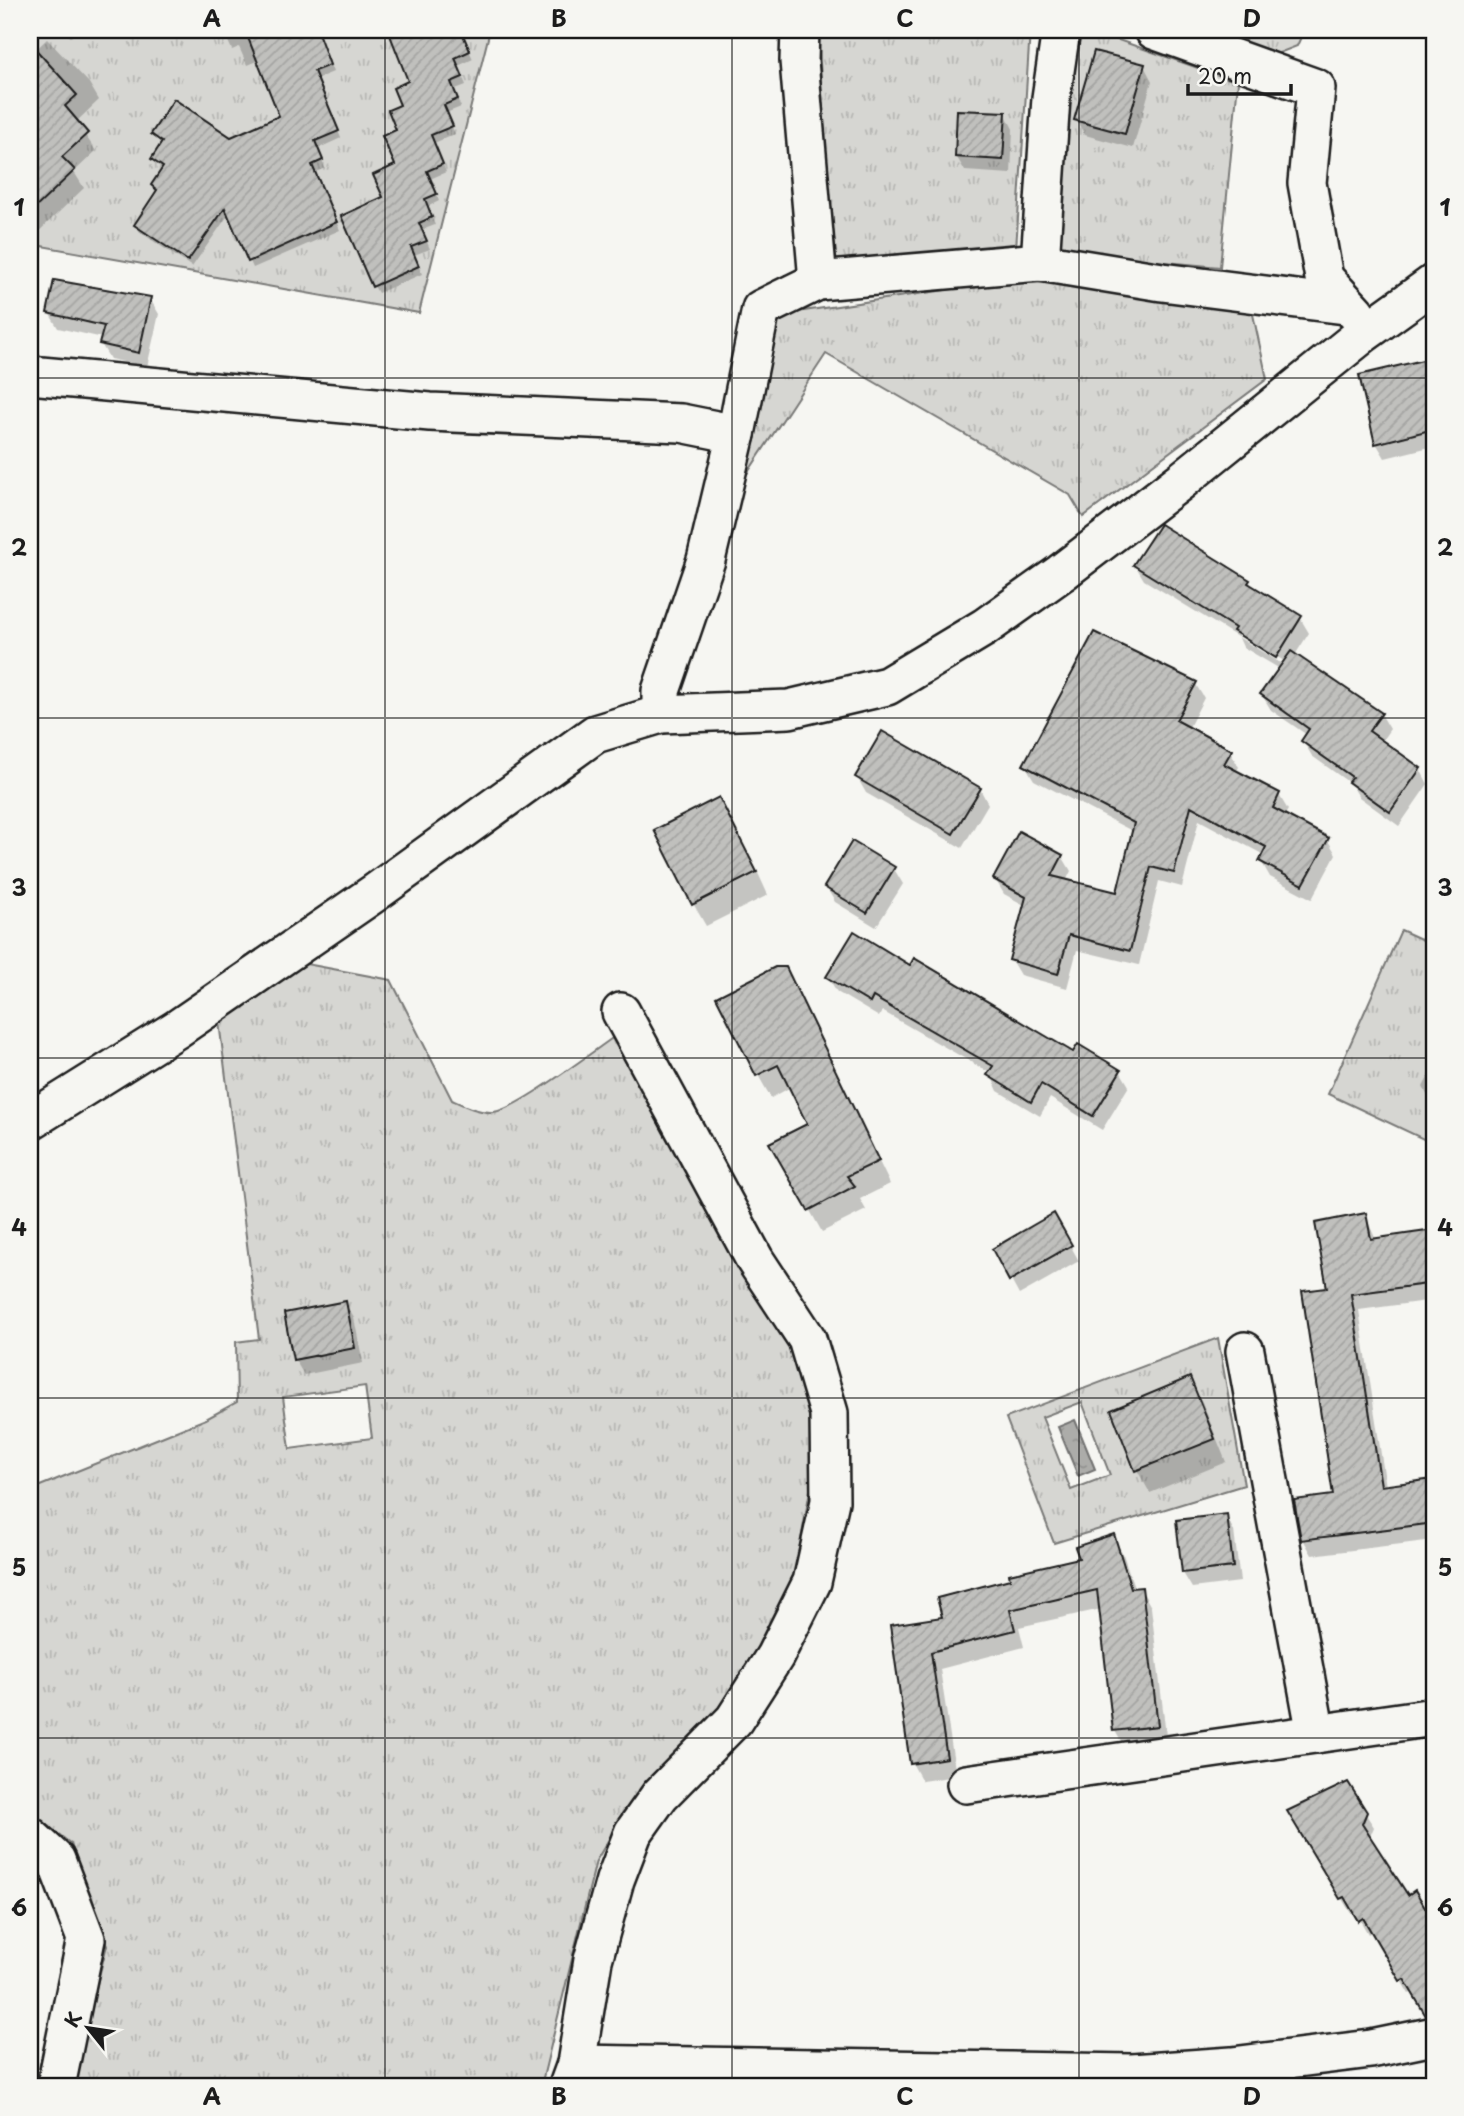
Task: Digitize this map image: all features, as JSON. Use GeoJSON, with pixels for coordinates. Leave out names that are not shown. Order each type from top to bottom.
{"type":"FeatureCollection","features":[{"type":"Feature","properties":{"kind":"street"},"geometry":{"type":"LineString","coordinates":[[800,30],[799,61],[818,281]]}},
{"type":"Feature","properties":{"kind":"street"},"geometry":{"type":"LineString","coordinates":[[1040,262],[1051,98],[1061,30]]}},
{"type":"Feature","properties":{"kind":"street"},"geometry":{"type":"LineString","coordinates":[[1154,30],[1317,88],[1307,183],[1324,278],[1345,305],[1374,327]]}},
{"type":"Feature","properties":{"kind":"street"},"geometry":{"type":"LineString","coordinates":[[661,714],[661,691],[706,560],[736,434],[761,309],[818,281],[1040,262],[1162,282],[1345,305]]}},
{"type":"Feature","properties":{"kind":"street"},"geometry":{"type":"LineString","coordinates":[[30,1121],[197,1015],[376,892],[595,734],[661,714],[789,709],[887,686],[985,627],[1061,572],[1434,283]]}},
{"type":"Feature","properties":{"kind":"street"},"geometry":{"type":"LineString","coordinates":[[30,375],[430,412],[681,423],[736,434]]}},
{"type":"Feature","properties":{"kind":"street"},"geometry":{"type":"LineString","coordinates":[[621,1012],[755,1260],[807,1339],[829,1413],[830,1500],[813,1582],[775,1656],[734,1720],[660,1795],[633,1833],[615,1880],[593,1960],[572,2075],[1132,2073],[1232,2066],[1371,2049],[1434,2035]]}},
{"type":"Feature","properties":{"kind":"street"},"geometry":{"type":"LineString","coordinates":[[1245,1351],[1316,1734]]}},
{"type":"Feature","properties":{"kind":"street"},"geometry":{"type":"LineString","coordinates":[[966,1784],[1434,1717]]}},
{"type":"Feature","properties":{"kind":"street"},"geometry":{"type":"LineString","coordinates":[[30,1836],[56,1860],[86,1939],[56,2086]]}},
{"type":"Feature","properties":{"kind":"green space"},"geometry":{"type":"Polygon","coordinates":[[[30,30],[490,30],[419,313],[30,244],[30,30]]]}},
{"type":"Feature","properties":{"kind":"green space"},"geometry":{"type":"Polygon","coordinates":[[[818,30],[1030,30],[1016,249],[832,262],[818,30]]]}},
{"type":"Feature","properties":{"kind":"green space"},"geometry":{"type":"Polygon","coordinates":[[[1081,30],[1090,30],[1238,82],[1220,267],[1055,252],[1062,103],[1081,30]]]}},
{"type":"Feature","properties":{"kind":"green space"},"geometry":{"type":"Polygon","coordinates":[[[1203,30],[1304,30],[1297,46],[1274,55],[1203,30]]]}},
{"type":"Feature","properties":{"kind":"green space"},"geometry":{"type":"Polygon","coordinates":[[[1032,277],[1251,305],[1267,379],[1083,517],[1070,495],[826,354],[735,492],[777,315],[1032,277]]]}},
{"type":"Feature","properties":{"kind":"green space"},"geometry":{"type":"Polygon","coordinates":[[[1401,930],[1434,945],[1434,1144],[1328,1094],[1401,930]]]}},
{"type":"Feature","properties":{"kind":"green space"},"geometry":{"type":"Polygon","coordinates":[[[301,963],[391,980],[452,1100],[472,1109],[488,1112],[504,1109],[519,1101],[557,1078],[621,1032],[796,1346],[815,1421],[810,1490],[795,1573],[762,1640],[715,1713],[625,1812],[596,1861],[541,2086],[71,2086],[107,1945],[71,1844],[30,1811],[30,1490],[206,1419],[237,1402],[236,1342],[259,1339],[219,1022],[301,963]],[[365,1386],[283,1397],[290,1449],[372,1438],[365,1386]]]}},
{"type":"Feature","properties":{"kind":"green space"},"geometry":{"type":"Polygon","coordinates":[[[1218,1338],[1244,1485],[1054,1543],[1006,1418],[1218,1338]],[[1082,1402],[1042,1417],[1071,1490],[1110,1475],[1082,1402]]]}},
{"type":"Feature","properties":{"kind":"water"},"geometry":{"type":"Polygon","coordinates":[[[1075,1420],[1095,1469],[1078,1476],[1058,1427],[1075,1420]]]}},
{"type":"Feature","properties":{"kind":"building"},"geometry":{"type":"Polygon","coordinates":[[[245,30],[317,30],[330,65],[314,71],[339,131],[315,141],[323,160],[312,165],[337,222],[248,262],[225,208],[188,261],[134,225],[157,190],[151,185],[163,167],[151,159],[162,142],[151,134],[174,99],[231,137],[279,116],[245,30]]]}},
{"type":"Feature","properties":{"kind":"building"},"geometry":{"type":"Polygon","coordinates":[[[388,30],[461,30],[470,51],[455,58],[463,77],[451,82],[458,99],[444,105],[453,126],[431,135],[443,164],[427,171],[437,194],[425,199],[432,217],[419,223],[427,241],[411,247],[419,266],[372,287],[341,216],[383,197],[373,175],[395,165],[382,136],[396,130],[388,110],[400,105],[393,88],[408,81],[388,30]]]}},
{"type":"Feature","properties":{"kind":"building"},"geometry":{"type":"Polygon","coordinates":[[[30,43],[77,95],[65,106],[88,133],[62,157],[75,170],[30,213],[30,43]]]}},
{"type":"Feature","properties":{"kind":"building"},"geometry":{"type":"Polygon","coordinates":[[[1094,51],[1145,64],[1125,134],[1074,120],[1094,51]]]}},
{"type":"Feature","properties":{"kind":"building"},"geometry":{"type":"Polygon","coordinates":[[[957,110],[1006,112],[1003,160],[955,157],[957,110]]]}},
{"type":"Feature","properties":{"kind":"building"},"geometry":{"type":"Polygon","coordinates":[[[54,280],[151,297],[139,353],[99,344],[104,326],[47,313],[54,280]]]}},
{"type":"Feature","properties":{"kind":"building"},"geometry":{"type":"Polygon","coordinates":[[[1423,360],[1434,408],[1434,429],[1375,444],[1359,375],[1423,360]]]}},
{"type":"Feature","properties":{"kind":"building"},"geometry":{"type":"Polygon","coordinates":[[[1160,524],[1302,616],[1276,658],[1233,631],[1235,628],[1133,565],[1160,524]]]}},
{"type":"Feature","properties":{"kind":"building"},"geometry":{"type":"Polygon","coordinates":[[[1094,632],[1197,682],[1176,720],[1232,750],[1224,764],[1280,793],[1273,808],[1329,838],[1303,885],[1259,861],[1266,847],[1191,806],[1174,873],[1151,867],[1130,951],[1069,935],[1058,974],[1009,960],[1026,897],[993,879],[1019,831],[1063,855],[1052,876],[1117,892],[1134,823],[1023,765],[1094,632]]]}},
{"type":"Feature","properties":{"kind":"building"},"geometry":{"type":"Polygon","coordinates":[[[1291,651],[1382,713],[1369,731],[1421,768],[1390,812],[1348,782],[1352,777],[1301,741],[1309,729],[1260,694],[1291,651]]]}},
{"type":"Feature","properties":{"kind":"building"},"geometry":{"type":"Polygon","coordinates":[[[882,731],[981,788],[953,834],[855,777],[882,731]]]}},
{"type":"Feature","properties":{"kind":"building"},"geometry":{"type":"Polygon","coordinates":[[[719,797],[757,872],[692,905],[654,830],[719,797]]]}},
{"type":"Feature","properties":{"kind":"building"},"geometry":{"type":"Polygon","coordinates":[[[852,841],[895,867],[867,913],[824,887],[852,841]]]}},
{"type":"Feature","properties":{"kind":"building"},"geometry":{"type":"Polygon","coordinates":[[[854,931],[910,965],[914,958],[1073,1052],[1078,1044],[1121,1070],[1093,1116],[1041,1084],[1031,1102],[987,1075],[993,1066],[873,997],[870,1003],[826,977],[854,931]]]}},
{"type":"Feature","properties":{"kind":"building"},"geometry":{"type":"Polygon","coordinates":[[[775,967],[786,967],[879,1161],[847,1176],[855,1186],[808,1211],[769,1143],[807,1124],[778,1065],[756,1076],[716,997],[775,967]]]}},
{"type":"Feature","properties":{"kind":"building"},"geometry":{"type":"Polygon","coordinates":[[[1054,1213],[1072,1245],[1009,1281],[992,1249],[1054,1213]]]}},
{"type":"Feature","properties":{"kind":"building"},"geometry":{"type":"Polygon","coordinates":[[[1366,1213],[1371,1239],[1434,1230],[1434,1283],[1351,1294],[1381,1486],[1434,1479],[1434,1523],[1301,1540],[1294,1500],[1333,1495],[1302,1291],[1327,1288],[1315,1223],[1366,1213]]]}},
{"type":"Feature","properties":{"kind":"building"},"geometry":{"type":"Polygon","coordinates":[[[346,1301],[355,1348],[293,1360],[284,1313],[346,1301]]]}},
{"type":"Feature","properties":{"kind":"building"},"geometry":{"type":"Polygon","coordinates":[[[1190,1377],[1215,1439],[1135,1471],[1111,1410],[1190,1377]]]}},
{"type":"Feature","properties":{"kind":"building"},"geometry":{"type":"Polygon","coordinates":[[[1227,1514],[1233,1567],[1182,1573],[1176,1520],[1227,1514]]]}},
{"type":"Feature","properties":{"kind":"building"},"geometry":{"type":"Polygon","coordinates":[[[1114,1534],[1131,1588],[1142,1587],[1158,1726],[1113,1731],[1097,1590],[1010,1610],[1015,1630],[931,1652],[947,1758],[910,1764],[890,1625],[942,1617],[937,1598],[1010,1579],[1009,1574],[1079,1558],[1075,1547],[1114,1534]]]}},
{"type":"Feature","properties":{"kind":"building"},"geometry":{"type":"Polygon","coordinates":[[[1348,1782],[1367,1812],[1362,1824],[1408,1895],[1415,1890],[1434,1922],[1434,2016],[1426,2016],[1404,1979],[1400,1981],[1363,1918],[1358,1921],[1344,1897],[1340,1899],[1287,1811],[1348,1782]]]}}]}
